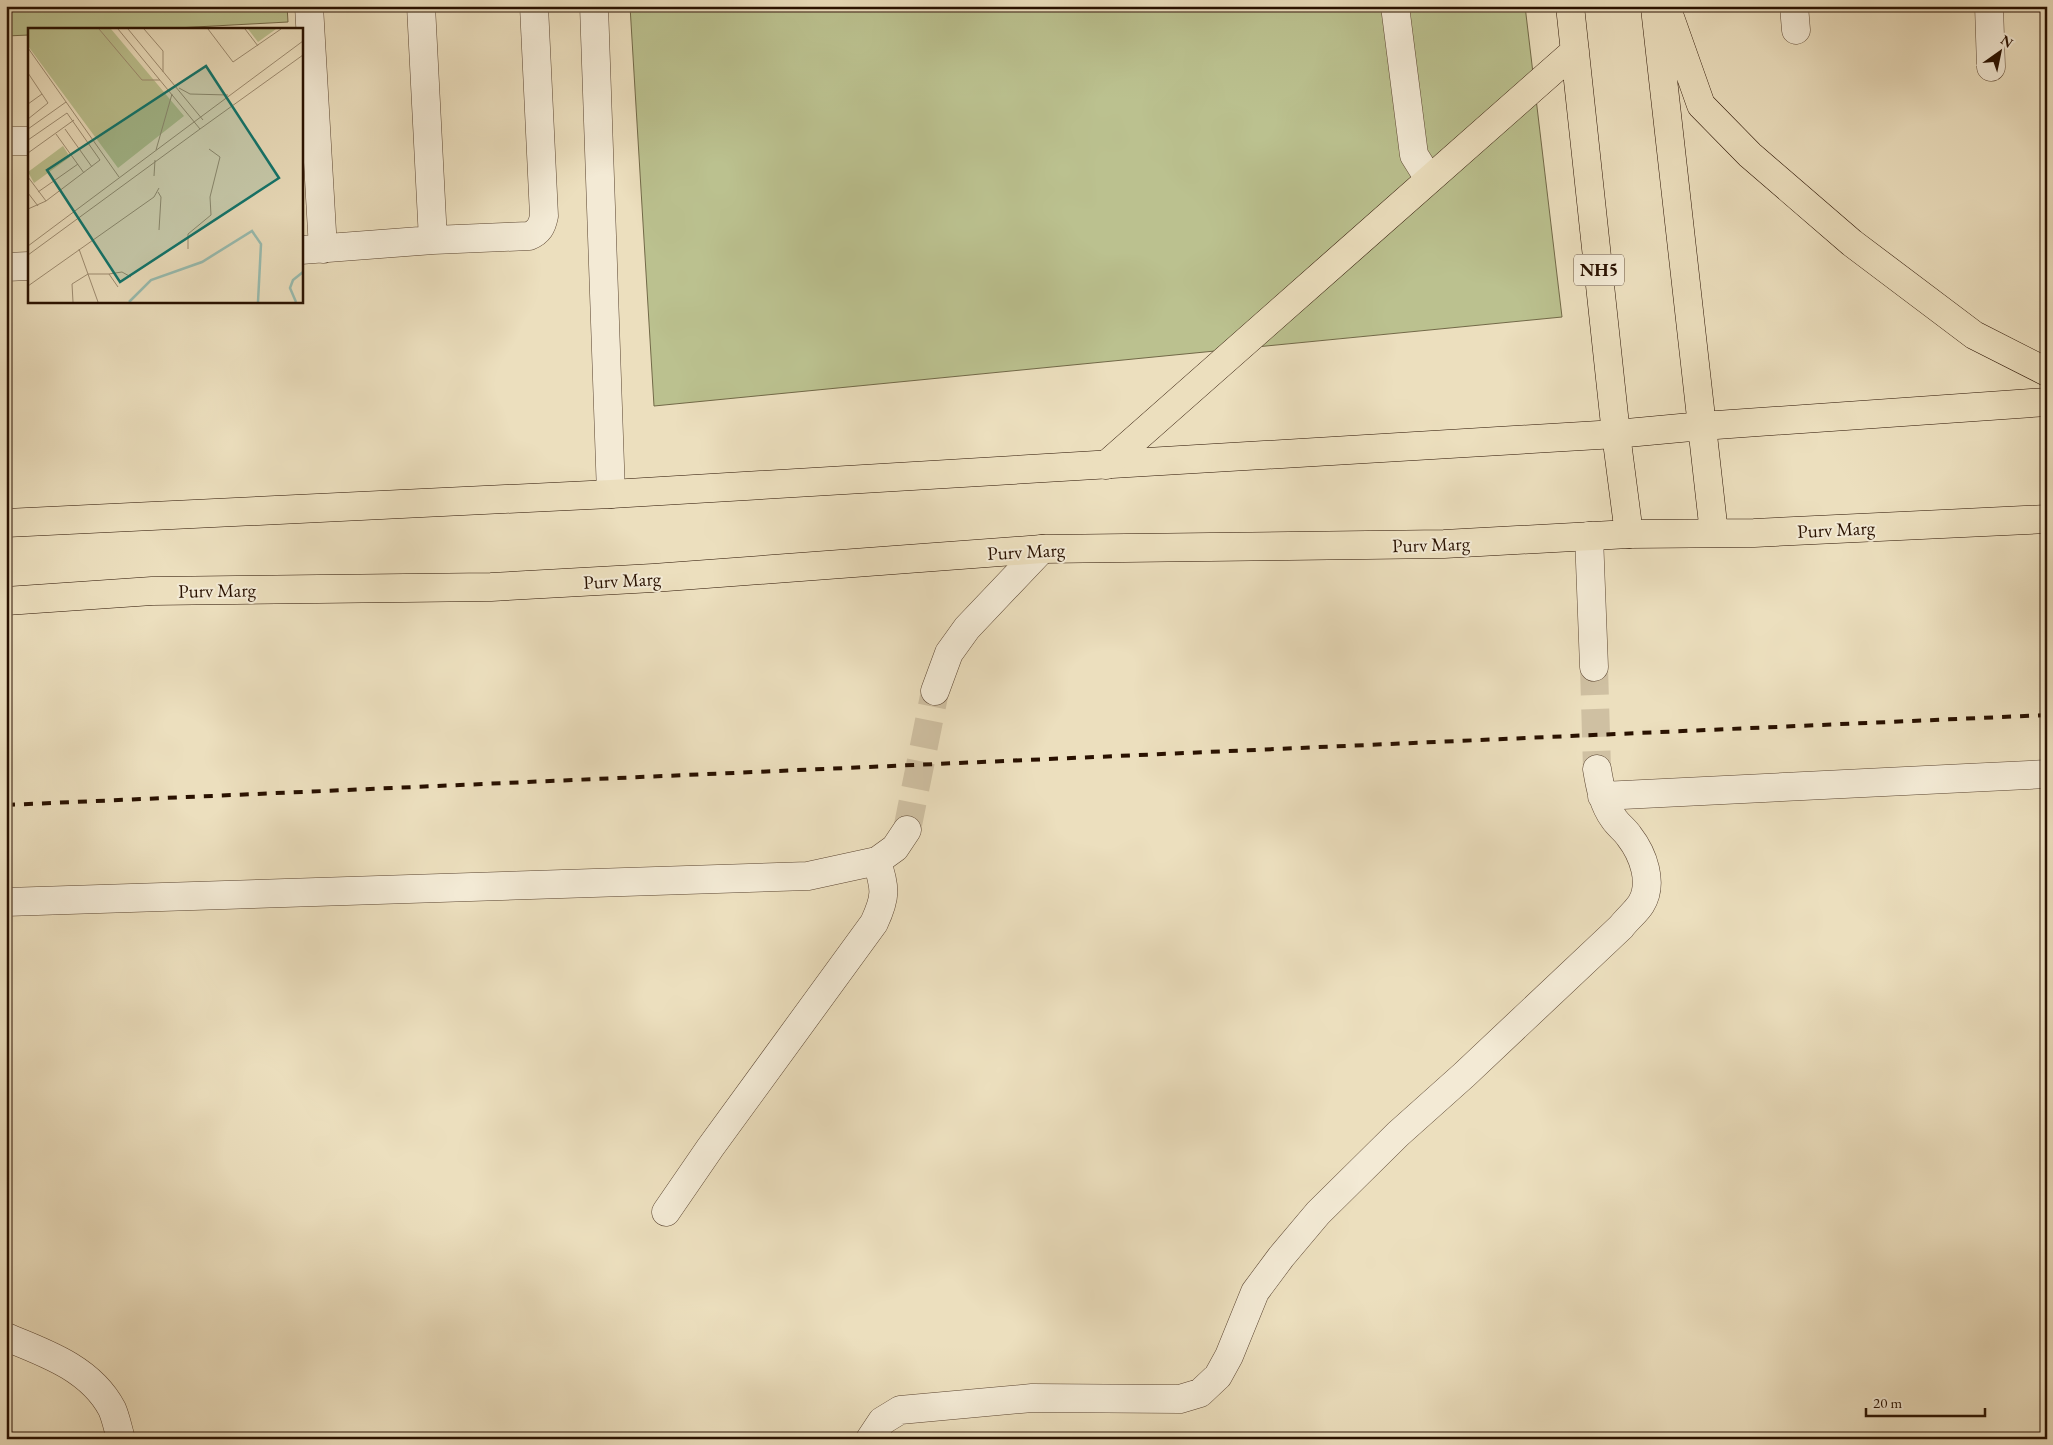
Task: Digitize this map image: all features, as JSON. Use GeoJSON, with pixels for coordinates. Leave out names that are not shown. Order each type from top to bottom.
{"type":"FeatureCollection","features":[{"type":"Feature","properties":{"kind":"main road","name":"NH5"},"geometry":{"type":"LineString","coordinates":[[1570,6],[1616,434],[1629,534]]}},
{"type":"Feature","properties":{"kind":"main road"},"geometry":{"type":"LineString","coordinates":[[1655,6],[1714,533]]}},
{"type":"Feature","properties":{"kind":"main road"},"geometry":{"type":"LineString","coordinates":[[1666,6],[1701,105],[1750,155],[1852,243],[1974,335],[2047,372]]}},
{"type":"Feature","properties":{"kind":"main road"},"geometry":{"type":"LineString","coordinates":[[1106,465],[1575,51]]}},
{"type":"Feature","properties":{"kind":"main road"},"geometry":{"type":"LineString","coordinates":[[6,523],[611,494],[1106,465],[1616,434],[1702,426],[2047,402]]}},
{"type":"Feature","properties":{"kind":"main road","name":"Purv Marg"},"geometry":{"type":"LineString","coordinates":[[6,601],[152,591],[491,587],[653,578],[1042,549],[1444,544],[1629,534],[1754,533],[2047,519]]}},
{"type":"Feature","properties":{"kind":"street"},"geometry":{"type":"LineString","coordinates":[[309,6],[309,131],[312,250],[536,234],[542,227],[544,216],[534,6]]}},
{"type":"Feature","properties":{"kind":"street"},"geometry":{"type":"LineString","coordinates":[[421,6],[433,240]]}},
{"type":"Feature","properties":{"kind":"street"},"geometry":{"type":"LineString","coordinates":[[594,6],[611,494]]}},
{"type":"Feature","properties":{"kind":"street"},"geometry":{"type":"LineString","coordinates":[[1395,6],[1414,155],[1429,179]]}},
{"type":"Feature","properties":{"kind":"street"},"geometry":{"type":"LineString","coordinates":[[1989,6],[1991,67]]}},
{"type":"Feature","properties":{"kind":"street"},"geometry":{"type":"LineString","coordinates":[[6,142],[28,141]]}},
{"type":"Feature","properties":{"kind":"street"},"geometry":{"type":"LineString","coordinates":[[6,267],[28,266]]}},
{"type":"Feature","properties":{"kind":"street"},"geometry":{"type":"LineString","coordinates":[[1589,536],[1594,667]]}},
{"type":"Feature","properties":{"kind":"street"},"geometry":{"type":"LineString","coordinates":[[935,691],[949,653],[967,628],[1042,549]]}},
{"type":"Feature","properties":{"kind":"street"},"geometry":{"type":"LineString","coordinates":[[870,1439],[882,1421],[900,1410],[1032,1398],[1180,1399],[1200,1393],[1218,1376],[1229,1356],[1255,1292],[1318,1213],[1398,1134],[1464,1075],[1640,906],[1646,894],[1646,869],[1640,853],[1629,836],[1613,819],[1602,796],[1597,769]]}},
{"type":"Feature","properties":{"kind":"street"},"geometry":{"type":"LineString","coordinates":[[1602,796],[2047,774]]}},
{"type":"Feature","properties":{"kind":"street"},"geometry":{"type":"LineString","coordinates":[[6,902],[808,876],[877,860],[895,848],[907,830]]}},
{"type":"Feature","properties":{"kind":"street"},"geometry":{"type":"LineString","coordinates":[[666,1212],[710,1148],[874,923],[882,905],[884,894],[877,860]]}},
{"type":"Feature","properties":{"kind":"street"},"geometry":{"type":"LineString","coordinates":[[6,1337],[58,1359],[79,1372],[100,1391],[112,1410],[121,1439]]}},
{"type":"Feature","properties":{"kind":"green space"},"geometry":{"type":"Polygon","coordinates":[[[6,6],[287,6],[288,22],[177,28],[28,28],[28,35],[6,36],[6,6]]]}},
{"type":"Feature","properties":{"kind":"green space"},"geometry":{"type":"Polygon","coordinates":[[[630,6],[1525,6],[1562,317],[654,406],[630,6]]]}},
{"type":"Feature","properties":{"kind":"tunnel"},"geometry":{"type":"LineString","coordinates":[[1594,667],[1597,769]]}},
{"type":"Feature","properties":{"kind":"tunnel"},"geometry":{"type":"LineString","coordinates":[[907,830],[935,691]]}},
{"type":"Feature","properties":{"kind":"railway"},"geometry":{"type":"LineString","coordinates":[[6,805],[2047,715]]}}]}
